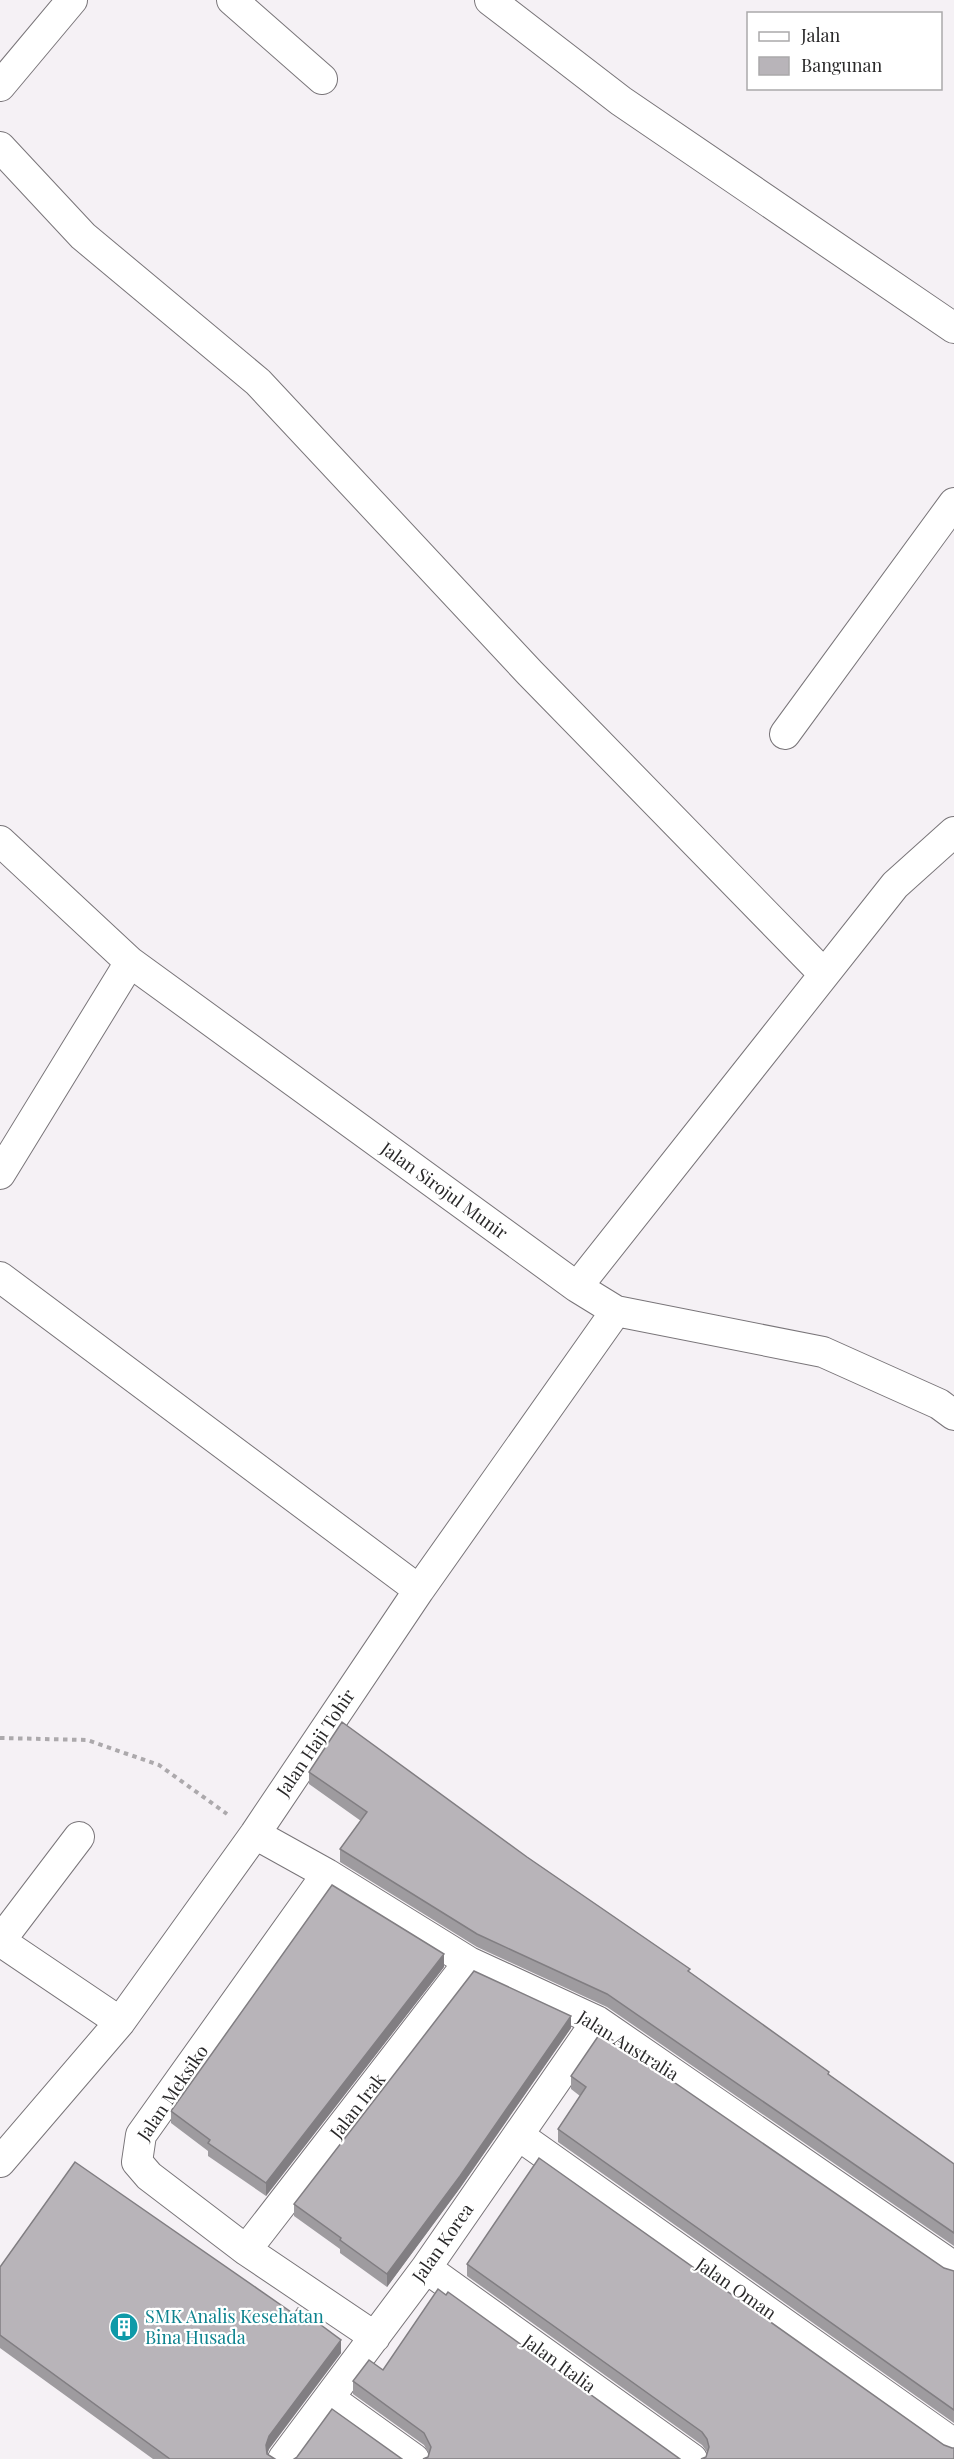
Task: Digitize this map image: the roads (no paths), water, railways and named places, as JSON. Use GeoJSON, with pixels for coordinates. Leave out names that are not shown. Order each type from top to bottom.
{"type":"FeatureCollection","features":[{"type":"Feature","properties":{"kind":"street"},"geometry":{"type":"LineString","coordinates":[[0,86],[72,0]]}},
{"type":"Feature","properties":{"kind":"street"},"geometry":{"type":"LineString","coordinates":[[232,0],[322,79]]}},
{"type":"Feature","properties":{"kind":"street"},"geometry":{"type":"LineString","coordinates":[[490,0],[621,101],[954,328]]}},
{"type":"Feature","properties":{"kind":"street"},"geometry":{"type":"LineString","coordinates":[[0,147],[83,236],[258,382],[531,673],[824,974]]}},
{"type":"Feature","properties":{"kind":"street"},"geometry":{"type":"LineString","coordinates":[[785,734],[954,503]]}},
{"type":"Feature","properties":{"kind":"street"},"geometry":{"type":"LineString","coordinates":[[577,1287],[895,885],[954,832]]}},
{"type":"Feature","properties":{"kind":"street","name":"Jalan Sirojul Munir"},"geometry":{"type":"LineString","coordinates":[[0,841],[130,962],[577,1287],[616,1311],[823,1352],[939,1404],[954,1415]]}},
{"type":"Feature","properties":{"kind":"street"},"geometry":{"type":"LineString","coordinates":[[0,1174],[130,962]]}},
{"type":"Feature","properties":{"kind":"street"},"geometry":{"type":"LineString","coordinates":[[0,1277],[419,1590]]}},
{"type":"Feature","properties":{"kind":"street","name":"Jalan Haji Tohir"},"geometry":{"type":"LineString","coordinates":[[0,2162],[120,2022],[255,1834],[419,1590],[616,1311]]}},
{"type":"Feature","properties":{"kind":"street","name":"Jalan Australia"},"geometry":{"type":"LineString","coordinates":[[255,1834],[327,1874],[469,1962],[597,2021],[954,2267]]}},
{"type":"Feature","properties":{"kind":"street"},"geometry":{"type":"LineString","coordinates":[[79,1837],[0,1941],[120,2022]]}},
{"type":"Feature","properties":{"kind":"street","name":"Jalan Meksiko"},"geometry":{"type":"LineString","coordinates":[[327,1874],[141,2135],[137,2147],[137,2162],[149,2176],[246,2250],[375,2337]]}},
{"type":"Feature","properties":{"kind":"street","name":"Jalan Irak"},"geometry":{"type":"LineString","coordinates":[[246,2250],[469,1962]]}},
{"type":"Feature","properties":{"kind":"street","name":"Jalan Korea"},"geometry":{"type":"LineString","coordinates":[[283,2459],[426,2268],[597,2021]]}},
{"type":"Feature","properties":{"kind":"street","name":"Jalan Oman"},"geometry":{"type":"LineString","coordinates":[[518,2135],[954,2444]]}},
{"type":"Feature","properties":{"kind":"street","name":"Jalan Italia"},"geometry":{"type":"LineString","coordinates":[[426,2268],[692,2459]]}},
{"type":"Feature","properties":{"kind":"street"},"geometry":{"type":"LineString","coordinates":[[329,2398],[414,2459]]}},
{"type":"Feature","properties":{"kind":"place","name":"SMK Analis Kesehatan Bina Husada"},"geometry":{"type":"Point","coordinates":[124,2327]}}]}
